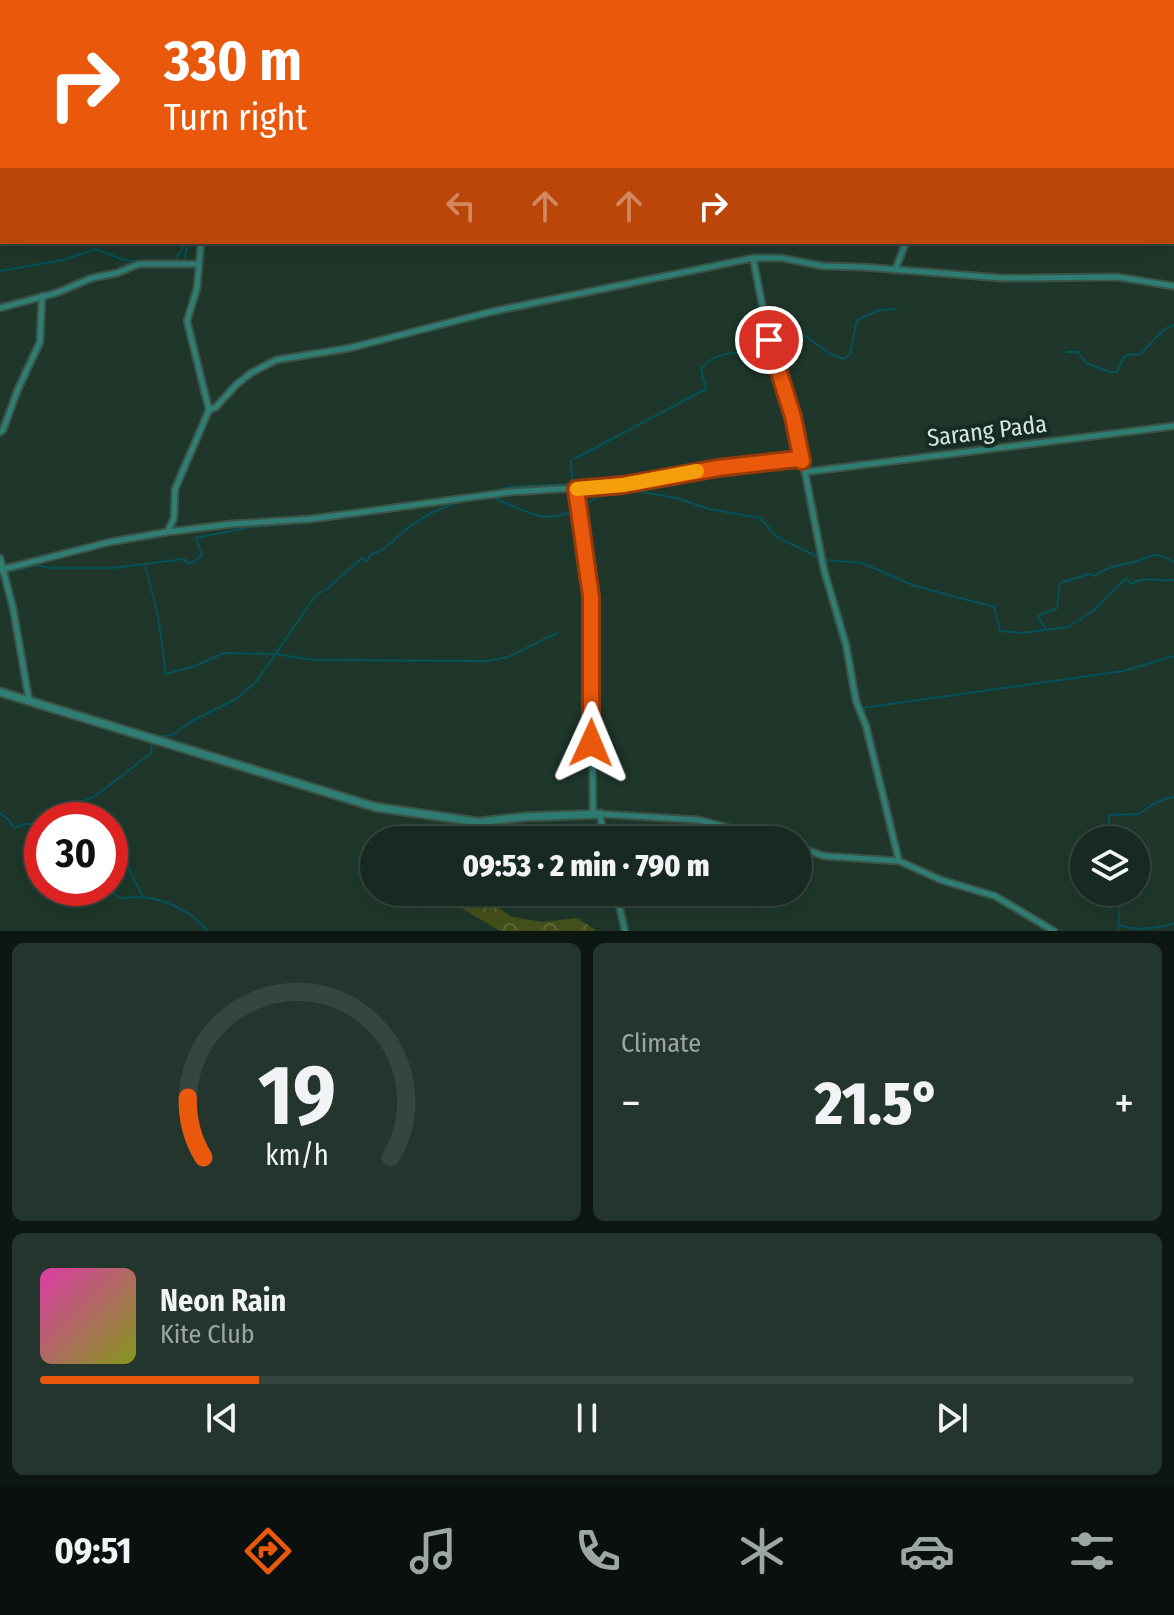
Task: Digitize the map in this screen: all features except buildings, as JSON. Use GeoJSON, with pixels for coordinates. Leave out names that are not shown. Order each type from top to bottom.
{"type":"FeatureCollection","features":[{"type":"Feature","properties":{"kind":"street"},"geometry":{"type":"LineString","coordinates":[[167,532],[174,518],[175,489],[209,410],[187,321],[197,288],[201,244]]}},
{"type":"Feature","properties":{"kind":"street"},"geometry":{"type":"LineString","coordinates":[[895,270],[905,244]]}},
{"type":"Feature","properties":{"kind":"street"},"geometry":{"type":"LineString","coordinates":[[209,410],[251,373],[276,360],[350,348],[490,312],[753,258],[1002,278],[1118,277],[1174,286]]}},
{"type":"Feature","properties":{"kind":"street"},"geometry":{"type":"LineString","coordinates":[[753,258],[766,330],[793,417],[824,570],[846,645],[856,701],[866,726],[899,861]]}},
{"type":"Feature","properties":{"kind":"street"},"geometry":{"type":"LineString","coordinates":[[0,308],[139,264],[198,264]]}},
{"type":"Feature","properties":{"kind":"street"},"geometry":{"type":"LineString","coordinates":[[0,432],[39,347],[42,296]]}},
{"type":"Feature","properties":{"kind":"street","name":"Sarang Pada"},"geometry":{"type":"LineString","coordinates":[[805,472],[1174,426]]}},
{"type":"Feature","properties":{"kind":"street"},"geometry":{"type":"LineString","coordinates":[[2,570],[110,542],[167,532],[311,519],[510,492],[623,485],[718,468],[797,459],[802,461]]}},
{"type":"Feature","properties":{"kind":"street"},"geometry":{"type":"LineString","coordinates":[[576,489],[591,597],[596,814],[600,826]]}},
{"type":"Feature","properties":{"kind":"street"},"geometry":{"type":"LineString","coordinates":[[0,558],[13,608],[29,700]]}},
{"type":"Feature","properties":{"kind":"street"},"geometry":{"type":"LineString","coordinates":[[0,692],[375,807],[478,822],[596,814],[699,820],[722,826]]}},
{"type":"Feature","properties":{"kind":"street"},"geometry":{"type":"LineString","coordinates":[[812,852],[824,856],[899,861],[941,880],[995,896],[1054,931]]}},
{"type":"Feature","properties":{"kind":"street"},"geometry":{"type":"LineString","coordinates":[[619,906],[625,931]]}},
{"type":"Feature","properties":{"kind":"green space"},"geometry":{"type":"Polygon","coordinates":[[[458,906],[496,906],[512,917],[543,922],[577,918],[597,931],[500,931],[458,906]]]}},
{"type":"Feature","properties":{"kind":"waterway"},"geometry":{"type":"LineString","coordinates":[[175,262],[183,244]]}},
{"type":"Feature","properties":{"kind":"waterway"},"geometry":{"type":"LineString","coordinates":[[179,262],[184,261],[188,244]]}},
{"type":"Feature","properties":{"kind":"waterway"},"geometry":{"type":"LineString","coordinates":[[0,271],[63,260],[96,249],[137,262]]}},
{"type":"Feature","properties":{"kind":"waterway"},"geometry":{"type":"LineString","coordinates":[[772,341],[806,336],[830,354],[844,359],[850,354],[857,320],[880,310],[896,309]]}},
{"type":"Feature","properties":{"kind":"waterway"},"geometry":{"type":"LineString","coordinates":[[1067,352],[1078,352],[1086,363],[1117,372],[1123,358],[1131,354],[1139,355],[1159,334],[1174,325]]}},
{"type":"Feature","properties":{"kind":"waterway"},"geometry":{"type":"LineString","coordinates":[[574,459],[706,389],[701,369],[716,357],[768,345]]}},
{"type":"Feature","properties":{"kind":"waterway"},"geometry":{"type":"LineString","coordinates":[[490,492],[510,487],[572,484],[571,460]]}},
{"type":"Feature","properties":{"kind":"waterway"},"geometry":{"type":"LineString","coordinates":[[581,507],[609,490],[626,489],[676,498],[709,509],[760,518],[777,537],[820,558]]}},
{"type":"Feature","properties":{"kind":"waterway"},"geometry":{"type":"LineString","coordinates":[[159,737],[172,735],[236,699],[256,682],[316,595],[362,558],[367,562],[370,555],[423,518],[455,503],[490,497],[539,516],[557,516],[577,509]]}},
{"type":"Feature","properties":{"kind":"waterway"},"geometry":{"type":"LineString","coordinates":[[7,572],[37,565],[49,568],[113,568],[184,559],[189,564],[202,556],[196,538],[285,524]]}},
{"type":"Feature","properties":{"kind":"waterway"},"geometry":{"type":"LineString","coordinates":[[1045,628],[1038,616],[1057,608],[1060,583],[1089,574],[1095,576],[1110,568],[1153,555],[1174,562]]}},
{"type":"Feature","properties":{"kind":"waterway"},"geometry":{"type":"LineString","coordinates":[[825,560],[862,563],[915,586],[994,607],[1000,631],[1022,633],[1068,627],[1093,611],[1126,578],[1131,584],[1147,579],[1174,580]]}},
{"type":"Feature","properties":{"kind":"waterway"},"geometry":{"type":"LineString","coordinates":[[145,565],[158,616],[166,674],[224,653],[275,654],[314,660],[487,661],[508,657],[557,633]]}},
{"type":"Feature","properties":{"kind":"waterway"},"geometry":{"type":"LineString","coordinates":[[862,708],[1124,671],[1174,656]]}},
{"type":"Feature","properties":{"kind":"waterway"},"geometry":{"type":"LineString","coordinates":[[80,802],[94,797],[150,754],[152,743]]}},
{"type":"Feature","properties":{"kind":"waterway"},"geometry":{"type":"LineString","coordinates":[[1109,826],[1109,815],[1139,814],[1159,801],[1174,797]]}},
{"type":"Feature","properties":{"kind":"waterway"},"geometry":{"type":"LineString","coordinates":[[0,813],[14,828],[24,824]]}},
{"type":"Feature","properties":{"kind":"waterway"},"geometry":{"type":"LineString","coordinates":[[128,867],[143,897],[179,908],[208,931]]}},
{"type":"Feature","properties":{"kind":"waterway"},"geometry":{"type":"LineString","coordinates":[[128,898],[143,897]]}},
{"type":"Feature","properties":{"kind":"waterway"},"geometry":{"type":"LineString","coordinates":[[1118,931],[1120,906]]}},
{"type":"Feature","properties":{"kind":"waterway"},"geometry":{"type":"LineString","coordinates":[[1119,925],[1146,928],[1174,923]]}},
{"type":"Feature","properties":{"kind":"slow traffic"},"geometry":{"type":"LineString","coordinates":[[577,489],[623,485],[697,471]]}},
{"type":"Feature","properties":{"kind":"route"},"geometry":{"type":"LineString","coordinates":[[591,743],[591,597],[576,489],[623,485],[718,468],[797,459],[802,461],[793,417],[769,340]]}}]}
